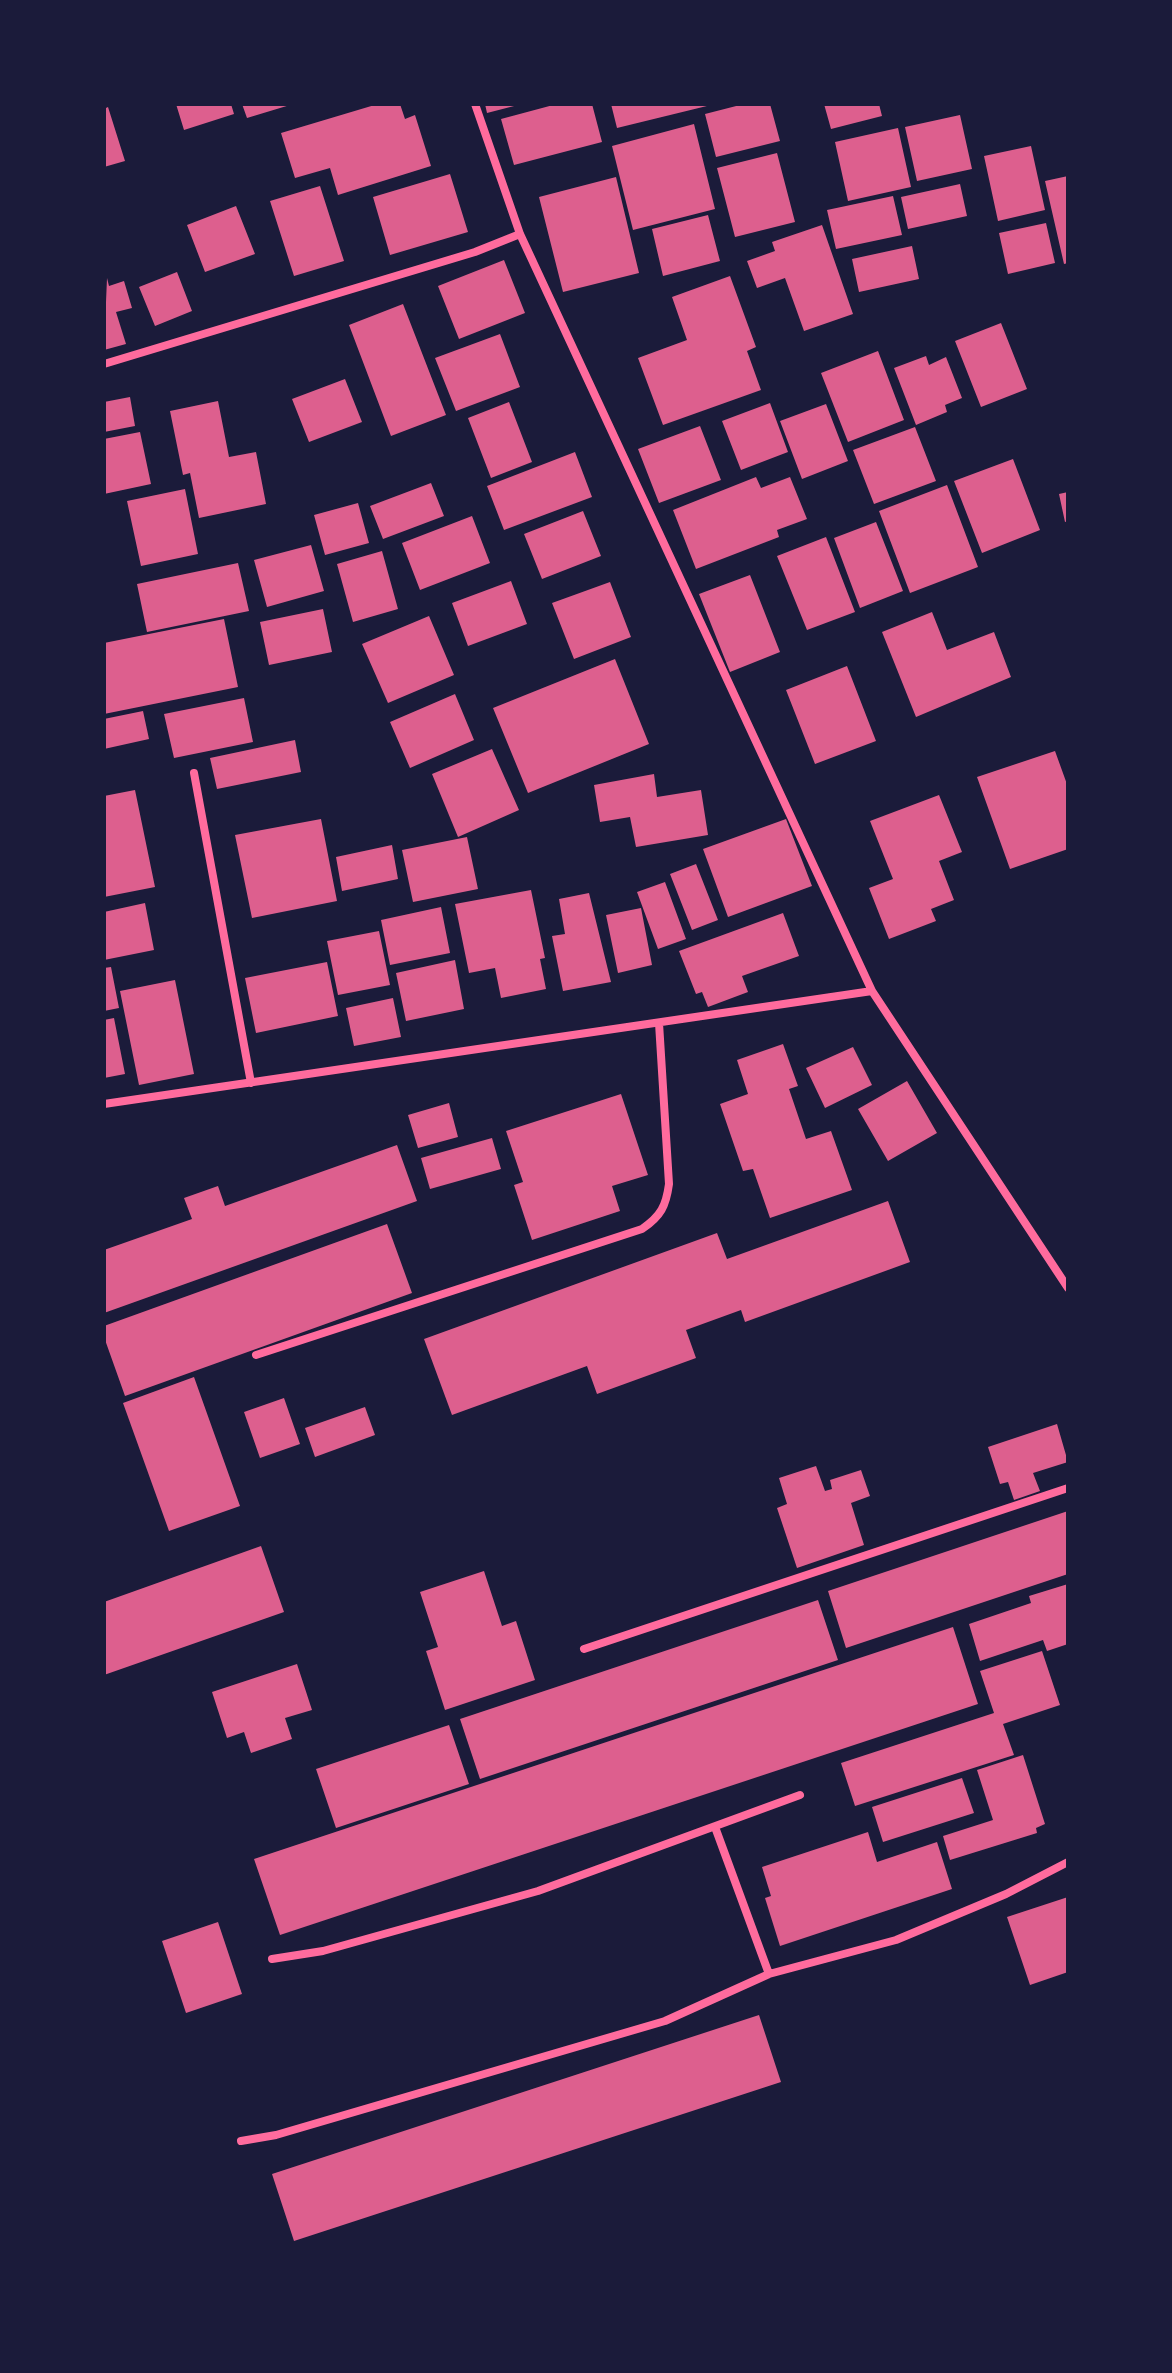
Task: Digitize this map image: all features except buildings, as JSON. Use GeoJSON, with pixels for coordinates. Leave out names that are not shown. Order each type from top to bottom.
{"type":"FeatureCollection","features":[{"type":"Feature","properties":{"kind":"street"},"geometry":{"type":"LineString","coordinates":[[475,104],[520,234],[872,991],[1068,1288]]}},
{"type":"Feature","properties":{"kind":"street"},"geometry":{"type":"LineString","coordinates":[[104,364],[475,252],[520,234]]}},
{"type":"Feature","properties":{"kind":"street"},"geometry":{"type":"LineString","coordinates":[[194,773],[251,1083]]}},
{"type":"Feature","properties":{"kind":"street"},"geometry":{"type":"LineString","coordinates":[[104,1104],[872,991]]}},
{"type":"Feature","properties":{"kind":"street"},"geometry":{"type":"LineString","coordinates":[[256,1355],[642,1229],[658,1218],[669,1184],[659,1023]]}},
{"type":"Feature","properties":{"kind":"street"},"geometry":{"type":"LineString","coordinates":[[584,1649],[1068,1488]]}},
{"type":"Feature","properties":{"kind":"street"},"geometry":{"type":"LineString","coordinates":[[272,1959],[323,1951],[538,1891],[800,1795]]}},
{"type":"Feature","properties":{"kind":"street"},"geometry":{"type":"LineString","coordinates":[[715,1827],[769,1974]]}},
{"type":"Feature","properties":{"kind":"street"},"geometry":{"type":"LineString","coordinates":[[241,2141],[276,2135],[665,2021],[769,1974],[896,1940],[1006,1894],[1068,1862]]}}]}
